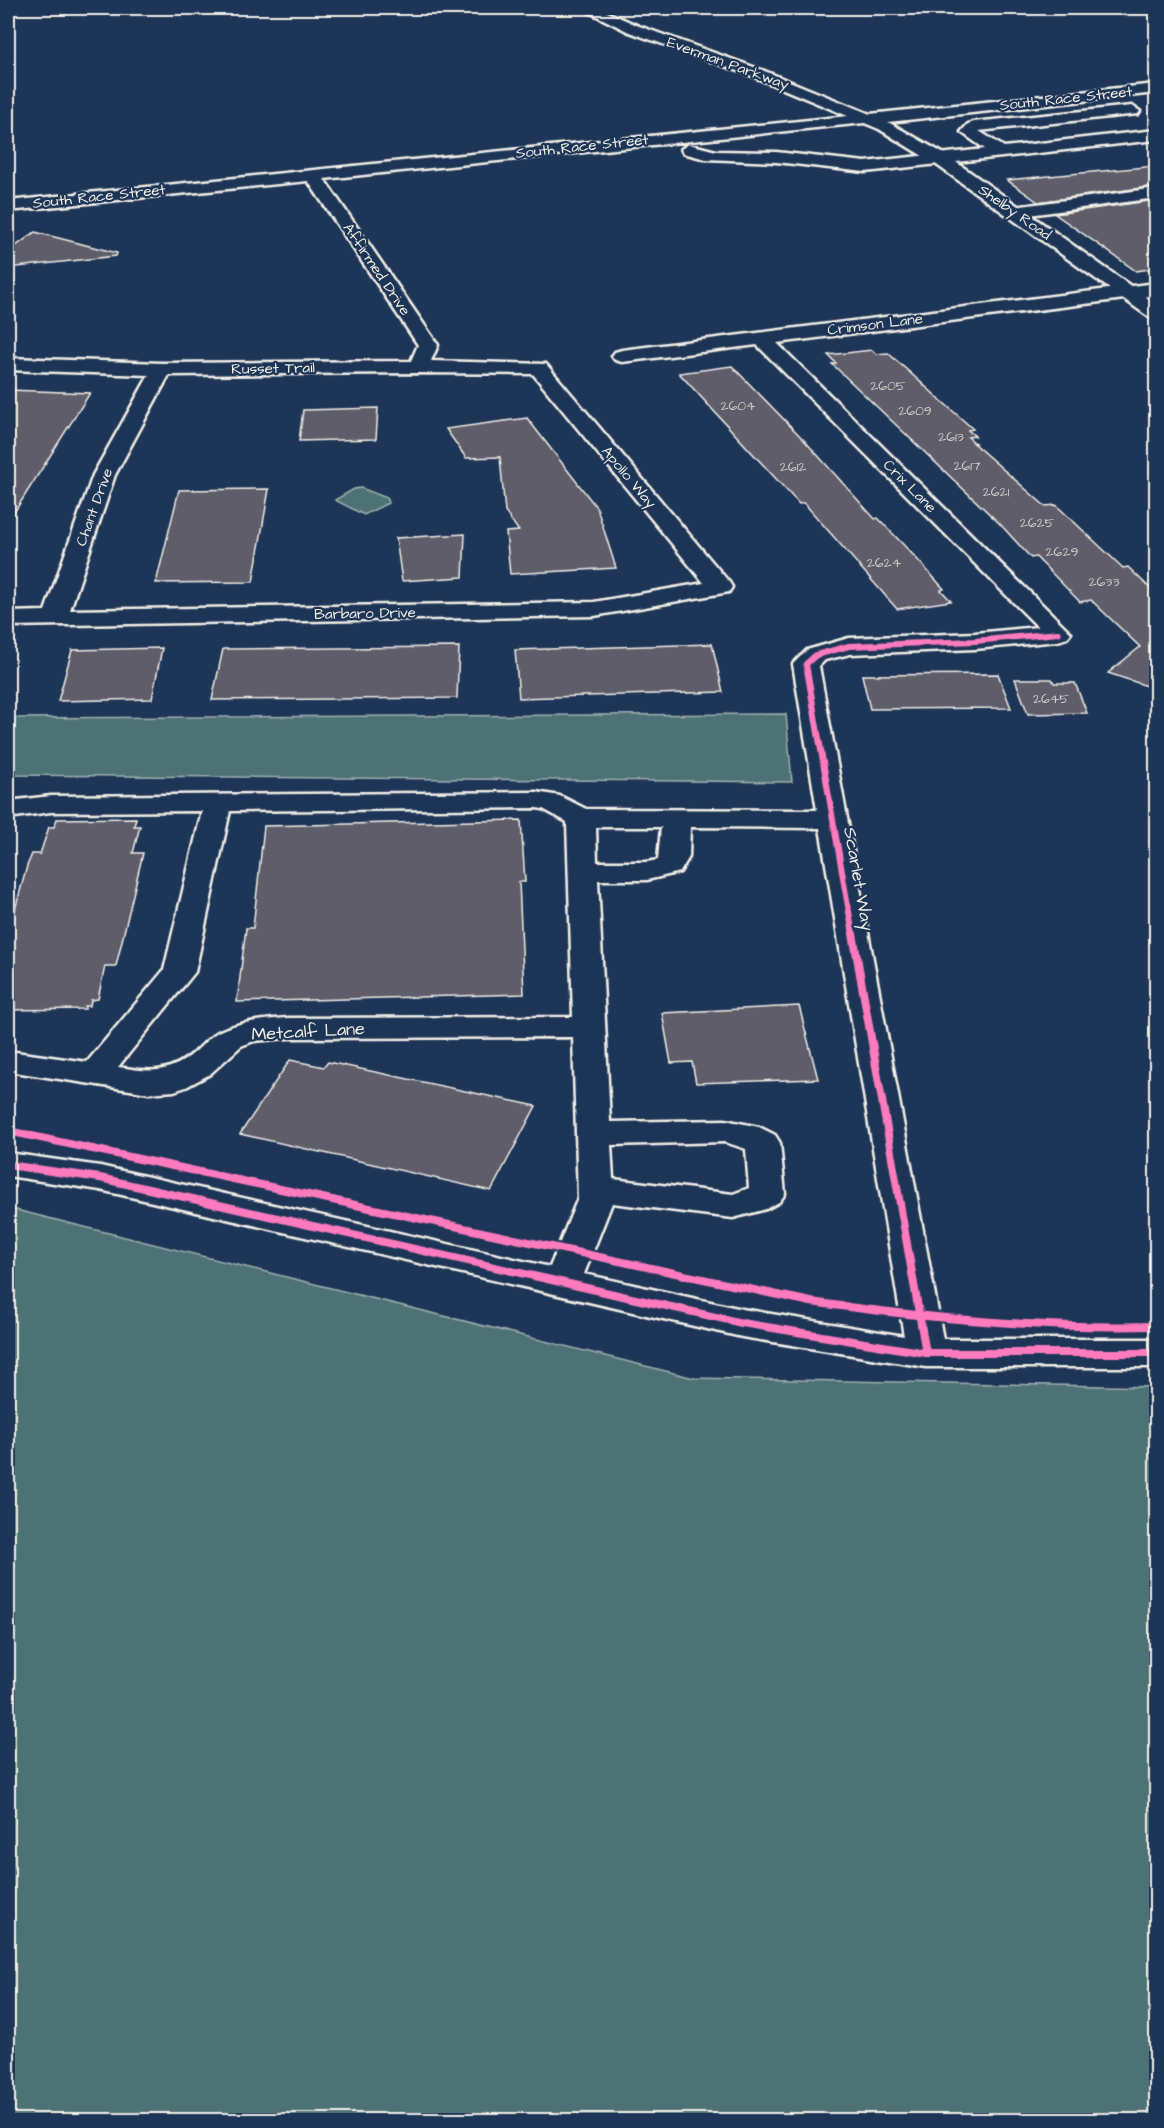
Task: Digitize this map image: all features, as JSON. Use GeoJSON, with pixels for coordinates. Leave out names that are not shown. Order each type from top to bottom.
{"type":"FeatureCollection","features":[{"type":"Feature","properties":{"kind":"street","name":"Everman Parkway"},"geometry":{"type":"LineString","coordinates":[[588,8],[634,29],[757,72],[868,119]]}},
{"type":"Feature","properties":{"kind":"street","name":"South Race Street"},"geometry":{"type":"LineString","coordinates":[[8,206],[1156,88]]}},
{"type":"Feature","properties":{"kind":"street"},"geometry":{"type":"LineString","coordinates":[[1104,94],[1156,126]]}},
{"type":"Feature","properties":{"kind":"street"},"geometry":{"type":"LineString","coordinates":[[1001,152],[969,132],[974,128],[1132,111]]}},
{"type":"Feature","properties":{"kind":"street"},"geometry":{"type":"LineString","coordinates":[[1105,114],[1119,122],[1126,138]]}},
{"type":"Feature","properties":{"kind":"street","name":"Shelby Road"},"geometry":{"type":"LineString","coordinates":[[868,119],[939,159],[1156,313]]}},
{"type":"Feature","properties":{"kind":"street"},"geometry":{"type":"LineString","coordinates":[[673,137],[687,148],[707,155],[765,156],[865,167],[1156,135]]}},
{"type":"Feature","properties":{"kind":"street","name":"Affirmed Drive"},"geometry":{"type":"LineString","coordinates":[[312,174],[428,345],[418,366]]}},
{"type":"Feature","properties":{"kind":"street"},"geometry":{"type":"LineString","coordinates":[[1014,212],[1156,193]]}},
{"type":"Feature","properties":{"kind":"street","name":"Crimson Lane"},"geometry":{"type":"LineString","coordinates":[[622,356],[1156,289]]}},
{"type":"Feature","properties":{"kind":"street","name":"Crix Lane"},"geometry":{"type":"LineString","coordinates":[[761,338],[1058,633]]}},
{"type":"Feature","properties":{"kind":"street","name":"Russet Trail"},"geometry":{"type":"LineString","coordinates":[[8,364],[162,369],[418,366],[538,368]]}},
{"type":"Feature","properties":{"kind":"street","name":"Apollo Way"},"geometry":{"type":"LineString","coordinates":[[538,368],[720,587]]}},
{"type":"Feature","properties":{"kind":"street","name":"Chant Drive"},"geometry":{"type":"LineString","coordinates":[[55,618],[104,475],[162,369]]}},
{"type":"Feature","properties":{"kind":"street","name":"Barbaro Drive"},"geometry":{"type":"LineString","coordinates":[[8,619],[594,609],[720,587]]}},
{"type":"Feature","properties":{"kind":"street","name":"Scarlet Way"},"geometry":{"type":"LineString","coordinates":[[926,1353],[806,664],[816,655],[849,646],[975,641],[1058,633]]}},
{"type":"Feature","properties":{"kind":"street"},"geometry":{"type":"LineString","coordinates":[[8,809],[51,804],[536,800],[550,802],[581,818],[833,819]]}},
{"type":"Feature","properties":{"kind":"street"},"geometry":{"type":"LineString","coordinates":[[95,1074],[179,972],[218,802]]}},
{"type":"Feature","properties":{"kind":"street"},"geometry":{"type":"LineString","coordinates":[[562,1282],[596,1198],[581,818]]}},
{"type":"Feature","properties":{"kind":"street"},"geometry":{"type":"LineString","coordinates":[[583,872],[647,871],[670,866],[674,857],[676,820]]}},
{"type":"Feature","properties":{"kind":"street","name":"Metcalf Lane"},"geometry":{"type":"LineString","coordinates":[[8,1061],[149,1082],[174,1080],[198,1067],[229,1039],[249,1031],[288,1028],[588,1027]]}},
{"type":"Feature","properties":{"kind":"street"},"geometry":{"type":"LineString","coordinates":[[593,1134],[724,1131],[747,1134],[763,1143],[767,1194],[753,1201],[733,1206],[595,1189]]}},
{"type":"Feature","properties":{"kind":"street"},"geometry":{"type":"LineString","coordinates":[[8,1165],[100,1178],[742,1323],[926,1353],[1156,1353]]}},
{"type":"Feature","properties":{"kind":"green space"},"geometry":{"type":"Polygon","coordinates":[[[361,488],[387,498],[388,503],[364,515],[335,500],[354,489],[361,488]]]}},
{"type":"Feature","properties":{"kind":"green space"},"geometry":{"type":"Polygon","coordinates":[[[786,714],[792,782],[8,775],[8,718],[786,714]]]}},
{"type":"Feature","properties":{"kind":"green space"},"geometry":{"type":"Polygon","coordinates":[[[8,1208],[694,1378],[1156,1387],[1156,2120],[8,2120],[8,1208]]]}},
{"type":"Feature","properties":{"kind":"building"},"geometry":{"type":"Polygon","coordinates":[[[1156,166],[1156,186],[1038,202],[1007,180],[1156,166]]]}},
{"type":"Feature","properties":{"kind":"building"},"geometry":{"type":"Polygon","coordinates":[[[1156,200],[1156,268],[1136,271],[1055,214],[1156,200]]]}},
{"type":"Feature","properties":{"kind":"building"},"geometry":{"type":"Polygon","coordinates":[[[35,232],[117,253],[116,256],[8,268],[8,252],[35,232]]]}},
{"type":"Feature","properties":{"kind":"building"},"geometry":{"type":"Polygon","coordinates":[[[872,350],[876,354],[888,353],[973,429],[968,430],[975,436],[968,437],[975,443],[973,443],[1045,506],[1056,505],[1123,568],[1128,567],[1156,594],[1156,689],[1108,673],[1140,647],[1091,600],[1080,602],[1036,557],[1031,558],[1000,524],[832,364],[836,363],[828,355],[872,350]]]}},
{"type":"Feature","properties":{"kind":"building"},"geometry":{"type":"Polygon","coordinates":[[[732,366],[804,440],[875,519],[878,518],[916,558],[944,589],[941,590],[951,601],[897,609],[804,503],[799,504],[679,373],[732,366]]]}},
{"type":"Feature","properties":{"kind":"building"},"geometry":{"type":"Polygon","coordinates":[[[8,390],[90,393],[8,522],[8,390]]]}},
{"type":"Feature","properties":{"kind":"building"},"geometry":{"type":"Polygon","coordinates":[[[378,408],[376,439],[299,441],[303,410],[378,408]]]}},
{"type":"Feature","properties":{"kind":"building"},"geometry":{"type":"Polygon","coordinates":[[[527,418],[597,508],[616,568],[510,574],[506,532],[519,531],[505,512],[500,457],[466,458],[446,429],[527,418]]]}},
{"type":"Feature","properties":{"kind":"building"},"geometry":{"type":"Polygon","coordinates":[[[269,489],[253,582],[156,583],[179,490],[269,489]]]}},
{"type":"Feature","properties":{"kind":"building"},"geometry":{"type":"Polygon","coordinates":[[[465,534],[463,577],[402,581],[396,538],[465,534]]]}},
{"type":"Feature","properties":{"kind":"building"},"geometry":{"type":"Polygon","coordinates":[[[712,644],[723,692],[519,698],[515,650],[712,644]]]}},
{"type":"Feature","properties":{"kind":"building"},"geometry":{"type":"Polygon","coordinates":[[[459,647],[457,698],[212,700],[223,649],[459,647]]]}},
{"type":"Feature","properties":{"kind":"building"},"geometry":{"type":"Polygon","coordinates":[[[162,648],[152,699],[58,701],[72,650],[162,648]]]}},
{"type":"Feature","properties":{"kind":"building"},"geometry":{"type":"Polygon","coordinates":[[[998,674],[1011,708],[870,709],[862,675],[998,674]]]}},
{"type":"Feature","properties":{"kind":"building"},"geometry":{"type":"Polygon","coordinates":[[[1015,679],[1052,679],[1054,683],[1075,683],[1087,713],[1028,714],[1015,679]]]}},
{"type":"Feature","properties":{"kind":"building"},"geometry":{"type":"Polygon","coordinates":[[[136,818],[134,826],[140,826],[133,853],[143,853],[116,966],[105,966],[98,999],[91,1000],[90,1006],[85,1006],[85,1009],[8,1010],[8,935],[27,866],[32,854],[40,854],[49,827],[54,827],[57,819],[136,818]]]}},
{"type":"Feature","properties":{"kind":"building"},"geometry":{"type":"Polygon","coordinates":[[[521,820],[525,882],[519,882],[524,994],[237,1002],[246,928],[253,928],[264,826],[521,820]]]}},
{"type":"Feature","properties":{"kind":"building"},"geometry":{"type":"Polygon","coordinates":[[[799,1006],[818,1079],[696,1083],[692,1062],[671,1063],[662,1013],[799,1006]]]}},
{"type":"Feature","properties":{"kind":"building"},"geometry":{"type":"Polygon","coordinates":[[[290,1060],[324,1067],[328,1062],[536,1106],[491,1191],[240,1134],[290,1060]]]}},
{"type":"Feature","properties":{"kind":"cycle path"},"geometry":{"type":"LineString","coordinates":[[926,1353],[806,664],[816,655],[849,646],[975,641],[1058,633]]}},
{"type":"Feature","properties":{"kind":"cycle path"},"geometry":{"type":"LineString","coordinates":[[8,1131],[811,1302],[919,1317],[1085,1328],[1156,1326]]}},
{"type":"Feature","properties":{"kind":"cycle path"},"geometry":{"type":"LineString","coordinates":[[8,1165],[100,1178],[742,1323],[926,1353],[1156,1353]]}}]}
